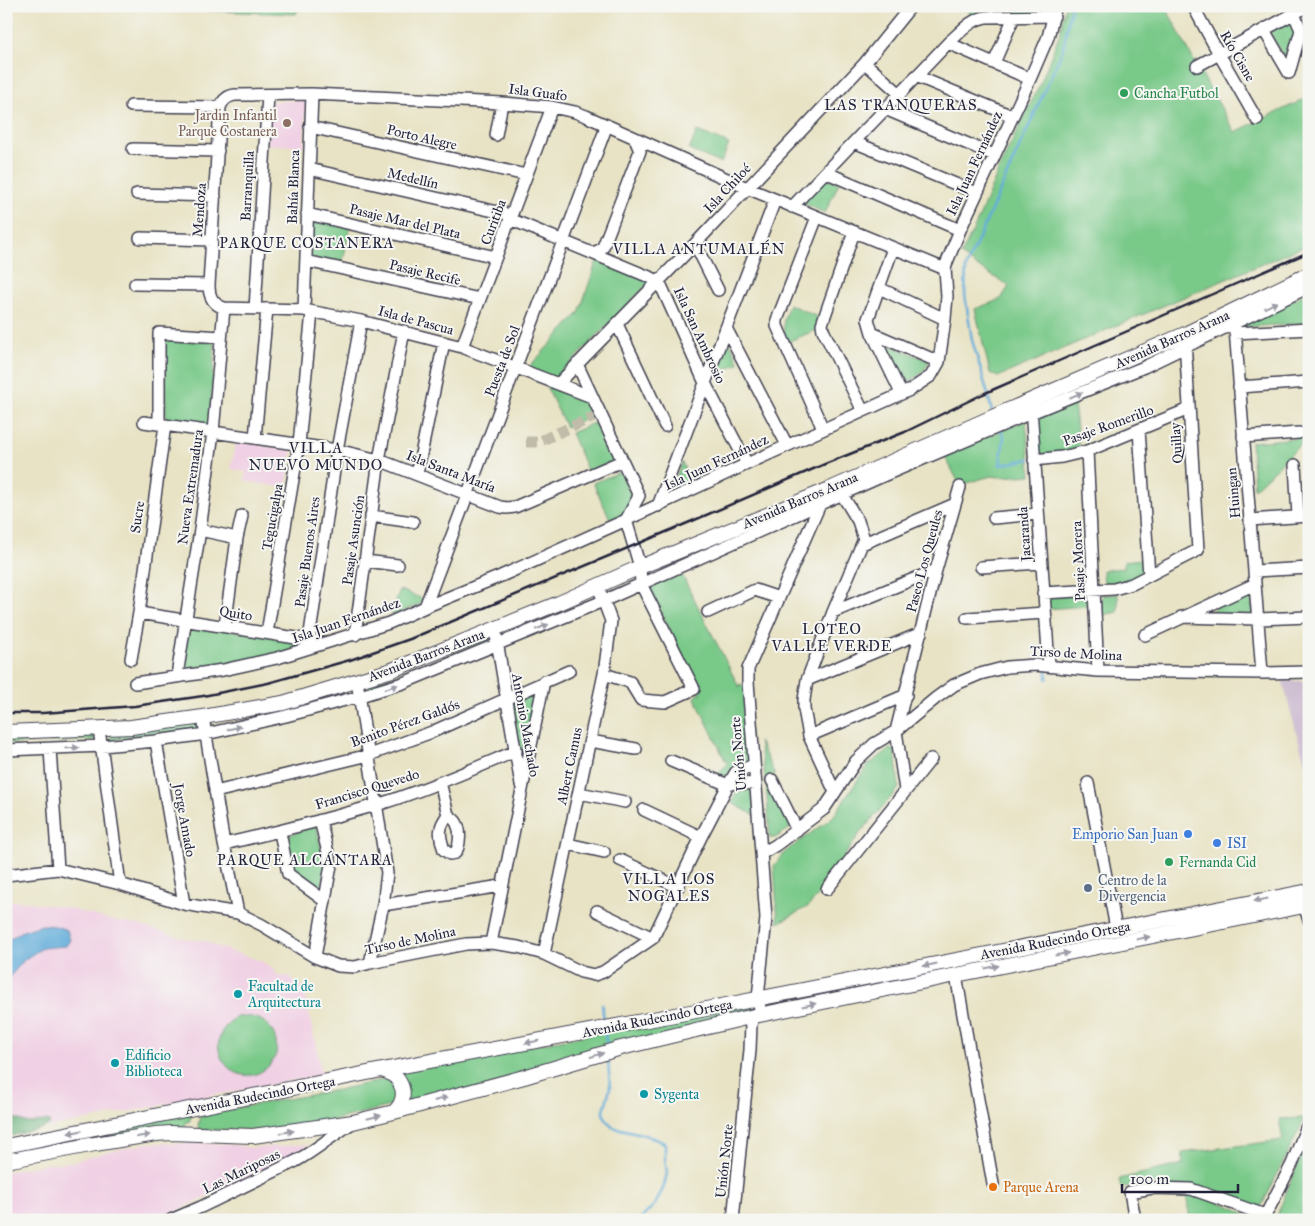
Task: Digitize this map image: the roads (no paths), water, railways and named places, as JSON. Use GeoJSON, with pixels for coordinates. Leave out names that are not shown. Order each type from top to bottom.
{"type":"FeatureCollection","features":[{"type":"Feature","properties":{"kind":"main road","name":"Avenida Barros Arana"},"geometry":{"type":"LineString","coordinates":[[6,732],[131,727],[203,717],[284,710],[357,681],[392,670],[640,568],[828,495],[1030,407],[1234,322],[1309,274]]}},
{"type":"Feature","properties":{"kind":"main road","name":"Avenida Rudecindo Ortega"},"geometry":{"type":"LineString","coordinates":[[6,1146],[382,1070],[1309,890]]}},
{"type":"Feature","properties":{"kind":"main road","name":"Avenida Rudecindo Ortega"},"geometry":{"type":"LineString","coordinates":[[6,1160],[171,1132],[253,1136],[353,1122],[524,1077],[621,1048],[758,1015],[956,974],[1308,906]]}},
{"type":"Feature","properties":{"kind":"main road"},"geometry":{"type":"LineString","coordinates":[[1096,947],[1116,928]]}},
{"type":"Feature","properties":{"kind":"main road"},"geometry":{"type":"LineString","coordinates":[[956,974],[965,962],[978,955]]}},
{"type":"Feature","properties":{"kind":"main road"},"geometry":{"type":"LineString","coordinates":[[382,1070],[396,1077],[403,1090],[400,1105],[394,1112]]}},
{"type":"Feature","properties":{"kind":"main road"},"geometry":{"type":"LineString","coordinates":[[196,1134],[196,1115],[215,1109],[223,1103]]}},
{"type":"Feature","properties":{"kind":"street","name":"Isla Chiloé"},"geometry":{"type":"LineString","coordinates":[[558,384],[695,244],[865,63],[911,6]]}},
{"type":"Feature","properties":{"kind":"street"},"geometry":{"type":"LineString","coordinates":[[1197,66],[1308,6]]}},
{"type":"Feature","properties":{"kind":"street","name":"Río Cisne"},"geometry":{"type":"LineString","coordinates":[[1196,7],[1219,54],[1258,120]]}},
{"type":"Feature","properties":{"kind":"street"},"geometry":{"type":"LineString","coordinates":[[792,207],[948,43],[972,22],[978,18],[1014,17],[1055,11]]}},
{"type":"Feature","properties":{"kind":"street","name":"Isla Juan Fernández"},"geometry":{"type":"LineString","coordinates":[[135,683],[223,670],[278,658],[389,623],[501,576],[658,506],[925,381],[931,376],[939,362],[947,296],[945,269],[960,230],[1030,79],[1048,36],[1055,11]]}},
{"type":"Feature","properties":{"kind":"street"},"geometry":{"type":"LineString","coordinates":[[1264,30],[1289,74],[1301,30],[1294,14]]}},
{"type":"Feature","properties":{"kind":"street"},"geometry":{"type":"LineString","coordinates":[[994,63],[1014,17]]}},
{"type":"Feature","properties":{"kind":"street"},"geometry":{"type":"LineString","coordinates":[[948,43],[1030,79]]}},
{"type":"Feature","properties":{"kind":"street"},"geometry":{"type":"LineString","coordinates":[[865,63],[900,94]]}},
{"type":"Feature","properties":{"kind":"street"},"geometry":{"type":"LineString","coordinates":[[916,76],[1012,116]]}},
{"type":"Feature","properties":{"kind":"street","name":"Isla Guafo"},"geometry":{"type":"LineString","coordinates":[[220,107],[224,99],[231,96],[312,94],[502,102],[552,107],[575,112],[775,200],[945,269]]}},
{"type":"Feature","properties":{"kind":"street","name":"Bahía Blanca"},"geometry":{"type":"LineString","coordinates":[[306,376],[308,311],[307,214],[312,94]]}},
{"type":"Feature","properties":{"kind":"street","name":"Barranquilla"},"geometry":{"type":"LineString","coordinates":[[255,309],[268,95]]}},
{"type":"Feature","properties":{"kind":"street"},"geometry":{"type":"LineString","coordinates":[[496,135],[502,102]]}},
{"type":"Feature","properties":{"kind":"street"},"geometry":{"type":"LineString","coordinates":[[131,106],[220,107]]}},
{"type":"Feature","properties":{"kind":"street","name":"Mendoza"},"geometry":{"type":"LineString","coordinates":[[220,107],[209,285],[211,298],[216,305],[224,308]]}},
{"type":"Feature","properties":{"kind":"street","name":"Curitiba"},"geometry":{"type":"LineString","coordinates":[[462,347],[552,107]]}},
{"type":"Feature","properties":{"kind":"street"},"geometry":{"type":"LineString","coordinates":[[885,109],[994,155]]}},
{"type":"Feature","properties":{"kind":"street","name":"Puesta de Sol"},"geometry":{"type":"LineString","coordinates":[[424,607],[607,125]]}},
{"type":"Feature","properties":{"kind":"street","name":"Porto Alegre"},"geometry":{"type":"LineString","coordinates":[[310,127],[526,175]]}},
{"type":"Feature","properties":{"kind":"street"},"geometry":{"type":"LineString","coordinates":[[593,253],[603,247],[640,151],[635,138]]}},
{"type":"Feature","properties":{"kind":"street"},"geometry":{"type":"LineString","coordinates":[[854,142],[977,193]]}},
{"type":"Feature","properties":{"kind":"street"},"geometry":{"type":"LineString","coordinates":[[134,149],[218,151]]}},
{"type":"Feature","properties":{"kind":"street","name":"Medellín"},"geometry":{"type":"LineString","coordinates":[[309,170],[510,217]]}},
{"type":"Feature","properties":{"kind":"street"},"geometry":{"type":"LineString","coordinates":[[825,172],[960,230]]}},
{"type":"Feature","properties":{"kind":"street"},"geometry":{"type":"LineString","coordinates":[[137,194],[215,196]]}},
{"type":"Feature","properties":{"kind":"street"},"geometry":{"type":"LineString","coordinates":[[658,506],[775,200]]}},
{"type":"Feature","properties":{"kind":"street","name":"Pasaje Mar del Plata"},"geometry":{"type":"LineString","coordinates":[[307,214],[496,257]]}},
{"type":"Feature","properties":{"kind":"street","name":"Isla San Ambrosio"},"geometry":{"type":"LineString","coordinates":[[510,217],[659,281],[705,383],[747,464]]}},
{"type":"Feature","properties":{"kind":"street"},"geometry":{"type":"LineString","coordinates":[[817,217],[777,320],[777,326],[822,429]]}},
{"type":"Feature","properties":{"kind":"street"},"geometry":{"type":"LineString","coordinates":[[854,232],[822,324],[823,330],[863,411]]}},
{"type":"Feature","properties":{"kind":"street"},"geometry":{"type":"LineString","coordinates":[[140,238],[212,240]]}},
{"type":"Feature","properties":{"kind":"street"},"geometry":{"type":"LineString","coordinates":[[695,244],[718,290]]}},
{"type":"Feature","properties":{"kind":"street"},"geometry":{"type":"LineString","coordinates":[[893,248],[868,319],[872,333],[901,393]]}},
{"type":"Feature","properties":{"kind":"street","name":"Pasaje Recife"},"geometry":{"type":"LineString","coordinates":[[306,261],[480,299]]}},
{"type":"Feature","properties":{"kind":"street"},"geometry":{"type":"LineString","coordinates":[[135,284],[209,285]]}},
{"type":"Feature","properties":{"kind":"street","name":"Avenida Barros Arana"},"geometry":{"type":"LineString","coordinates":[[1234,322],[1309,287]]}},
{"type":"Feature","properties":{"kind":"street"},"geometry":{"type":"LineString","coordinates":[[879,288],[945,319]]}},
{"type":"Feature","properties":{"kind":"street","name":"Isla de Pascua"},"geometry":{"type":"LineString","coordinates":[[224,308],[308,311],[404,331],[462,347],[592,396]]}},
{"type":"Feature","properties":{"kind":"street","name":"Nueva Extremadura"},"geometry":{"type":"LineString","coordinates":[[178,669],[213,432],[224,308]]}},
{"type":"Feature","properties":{"kind":"street"},"geometry":{"type":"LineString","coordinates":[[255,438],[267,309]]}},
{"type":"Feature","properties":{"kind":"street","name":"Pasaje Buenos Aires"},"geometry":{"type":"LineString","coordinates":[[309,640],[337,450],[361,321]]}},
{"type":"Feature","properties":{"kind":"street"},"geometry":{"type":"LineString","coordinates":[[1234,322],[1309,328]]}},
{"type":"Feature","properties":{"kind":"street","name":"Huingan"},"geometry":{"type":"LineString","coordinates":[[1234,322],[1262,673]]}},
{"type":"Feature","properties":{"kind":"street"},"geometry":{"type":"LineString","coordinates":[[616,324],[665,426]]}},
{"type":"Feature","properties":{"kind":"street"},"geometry":{"type":"LineString","coordinates":[[726,328],[787,445]]}},
{"type":"Feature","properties":{"kind":"street","name":"Pasaje Asunción"},"geometry":{"type":"LineString","coordinates":[[355,635],[379,460],[404,331]]}},
{"type":"Feature","properties":{"kind":"street","name":"Sucre"},"geometry":{"type":"LineString","coordinates":[[131,659],[139,613],[162,425],[159,333],[221,337]]}},
{"type":"Feature","properties":{"kind":"street"},"geometry":{"type":"LineString","coordinates":[[872,333],[939,362]]}},
{"type":"Feature","properties":{"kind":"street","name":"Quillay"},"geometry":{"type":"LineString","coordinates":[[1148,575],[1198,550],[1185,341]]}},
{"type":"Feature","properties":{"kind":"street"},"geometry":{"type":"LineString","coordinates":[[417,474],[444,342]]}},
{"type":"Feature","properties":{"kind":"street"},"geometry":{"type":"LineString","coordinates":[[577,364],[639,496],[626,520],[640,568],[641,584],[694,689],[665,702],[641,700],[630,682],[604,674]]}},
{"type":"Feature","properties":{"kind":"street","name":"Tegucigalpa"},"geometry":{"type":"LineString","coordinates":[[267,633],[299,444],[306,376]]}},
{"type":"Feature","properties":{"kind":"street"},"geometry":{"type":"LineString","coordinates":[[1239,387],[1309,382]]}},
{"type":"Feature","properties":{"kind":"street","name":"Jacaranda"},"geometry":{"type":"LineString","coordinates":[[1030,407],[1049,665]]}},
{"type":"Feature","properties":{"kind":"street","name":"Pasaje Romerillo"},"geometry":{"type":"LineString","coordinates":[[1034,460],[1062,458],[1088,451],[1189,409]]}},
{"type":"Feature","properties":{"kind":"street","name":"Isla Santa María"},"geometry":{"type":"LineString","coordinates":[[144,422],[337,450],[379,460],[504,508],[515,507],[622,462]]}},
{"type":"Feature","properties":{"kind":"street"},"geometry":{"type":"LineString","coordinates":[[1043,593],[1114,588],[1132,584],[1148,575],[1139,430]]}},
{"type":"Feature","properties":{"kind":"street"},"geometry":{"type":"LineString","coordinates":[[1244,437],[1299,434]]}},
{"type":"Feature","properties":{"kind":"street","name":"Pasaje Morera"},"geometry":{"type":"LineString","coordinates":[[1088,451],[1098,671]]}},
{"type":"Feature","properties":{"kind":"street"},"geometry":{"type":"LineString","coordinates":[[1250,520],[1304,516],[1294,465]]}},
{"type":"Feature","properties":{"kind":"street","name":"Paseo Los Queules"},"geometry":{"type":"LineString","coordinates":[[905,790],[896,730],[936,570],[960,487]]}},
{"type":"Feature","properties":{"kind":"street"},"geometry":{"type":"LineString","coordinates":[[828,495],[854,514],[864,539],[805,690],[804,718],[809,736],[835,792]]}},
{"type":"Feature","properties":{"kind":"street","name":"Avenida Barros Arana"},"geometry":{"type":"LineString","coordinates":[[6,750],[102,746],[206,734],[284,710],[360,696],[402,683],[603,602],[796,515],[828,495]]}},
{"type":"Feature","properties":{"kind":"street","name":"Unión Norte"},"geometry":{"type":"LineString","coordinates":[[733,1220],[751,1024],[758,1015],[766,918],[748,669],[812,522],[828,495]]}},
{"type":"Feature","properties":{"kind":"street"},"geometry":{"type":"LineString","coordinates":[[862,544],[955,504]]}},
{"type":"Feature","properties":{"kind":"street"},"geometry":{"type":"LineString","coordinates":[[994,518],[1038,514]]}},
{"type":"Feature","properties":{"kind":"street","name":"Avenida Barros Arana"},"geometry":{"type":"LineString","coordinates":[[796,515],[812,522]]}},
{"type":"Feature","properties":{"kind":"street"},"geometry":{"type":"LineString","coordinates":[[224,626],[242,516]]}},
{"type":"Feature","properties":{"kind":"street"},"geometry":{"type":"LineString","coordinates":[[372,516],[413,522]]}},
{"type":"Feature","properties":{"kind":"street"},"geometry":{"type":"LineString","coordinates":[[200,530],[237,538]]}},
{"type":"Feature","properties":{"kind":"street"},"geometry":{"type":"LineString","coordinates":[[365,561],[398,564]]}},
{"type":"Feature","properties":{"kind":"street"},"geometry":{"type":"LineString","coordinates":[[981,567],[1041,563]]}},
{"type":"Feature","properties":{"kind":"street"},"geometry":{"type":"LineString","coordinates":[[1254,571],[1309,568]]}},
{"type":"Feature","properties":{"kind":"street"},"geometry":{"type":"LineString","coordinates":[[834,612],[936,570]]}},
{"type":"Feature","properties":{"kind":"street"},"geometry":{"type":"LineString","coordinates":[[1145,635],[1255,584]]}},
{"type":"Feature","properties":{"kind":"street","name":"Albert Camus"},"geometry":{"type":"LineString","coordinates":[[544,954],[604,674],[611,621],[598,586]]}},
{"type":"Feature","properties":{"kind":"street"},"geometry":{"type":"LineString","coordinates":[[708,612],[755,590],[779,598]]}},
{"type":"Feature","properties":{"kind":"street","name":"Quito"},"geometry":{"type":"LineString","coordinates":[[139,613],[328,643]]}},
{"type":"Feature","properties":{"kind":"street"},"geometry":{"type":"LineString","coordinates":[[967,618],[1045,613]]}},
{"type":"Feature","properties":{"kind":"street"},"geometry":{"type":"LineString","coordinates":[[1181,617],[1258,619],[1309,617]]}},
{"type":"Feature","properties":{"kind":"street","name":"Antonio Machado"},"geometry":{"type":"LineString","coordinates":[[491,943],[522,791],[495,629]]}},
{"type":"Feature","properties":{"kind":"street"},"geometry":{"type":"LineString","coordinates":[[808,680],[921,633]]}},
{"type":"Feature","properties":{"kind":"street","name":"Tirso de Molina"},"geometry":{"type":"LineString","coordinates":[[761,854],[824,809],[849,771],[874,744],[896,730],[954,685],[986,672],[1021,665],[1049,665],[1098,671],[1309,672]]}},
{"type":"Feature","properties":{"kind":"street","name":"Benito Pérez Galdós"},"geometry":{"type":"LineString","coordinates":[[215,792],[369,755],[432,732],[569,671]]}},
{"type":"Feature","properties":{"kind":"street"},"geometry":{"type":"LineString","coordinates":[[357,681],[387,873],[383,906],[370,963]]}},
{"type":"Feature","properties":{"kind":"street"},"geometry":{"type":"LineString","coordinates":[[522,791],[544,681]]}},
{"type":"Feature","properties":{"kind":"street"},"geometry":{"type":"LineString","coordinates":[[809,736],[906,695]]}},
{"type":"Feature","properties":{"kind":"street"},"geometry":{"type":"LineString","coordinates":[[203,717],[224,844],[238,913]]}},
{"type":"Feature","properties":{"kind":"street"},"geometry":{"type":"LineString","coordinates":[[99,728],[120,884]]}},
{"type":"Feature","properties":{"kind":"street","name":"Jorge Amado"},"geometry":{"type":"LineString","coordinates":[[156,741],[184,904]]}},
{"type":"Feature","properties":{"kind":"street"},"geometry":{"type":"LineString","coordinates":[[590,741],[636,749]]}},
{"type":"Feature","properties":{"kind":"street"},"geometry":{"type":"LineString","coordinates":[[50,749],[58,869]]}},
{"type":"Feature","properties":{"kind":"street","name":"Francisco Quevedo"},"geometry":{"type":"LineString","coordinates":[[224,844],[280,832],[376,805],[516,752]]}},
{"type":"Feature","properties":{"kind":"street"},"geometry":{"type":"LineString","coordinates":[[827,889],[931,759]]}},
{"type":"Feature","properties":{"kind":"street"},"geometry":{"type":"LineString","coordinates":[[671,761],[728,785],[734,783],[756,784]]}},
{"type":"Feature","properties":{"kind":"street","name":"Tirso de Molina"},"geometry":{"type":"LineString","coordinates":[[6,874],[58,869],[120,884],[184,904],[238,913],[315,957],[338,966],[355,967],[466,944],[491,943],[518,947],[544,954],[581,972],[594,975],[603,972],[653,938],[728,785],[736,772],[754,765]]}},
{"type":"Feature","properties":{"kind":"street"},"geometry":{"type":"LineString","coordinates":[[772,780],[797,830]]}},
{"type":"Feature","properties":{"kind":"street"},"geometry":{"type":"LineString","coordinates":[[440,782],[448,815]]}},
{"type":"Feature","properties":{"kind":"street"},"geometry":{"type":"LineString","coordinates":[[1088,783],[1116,928]]}},
{"type":"Feature","properties":{"kind":"street"},"geometry":{"type":"LineString","coordinates":[[579,793],[624,802]]}},
{"type":"Feature","properties":{"kind":"street"},"geometry":{"type":"LineString","coordinates":[[644,810],[701,837]]}},
{"type":"Feature","properties":{"kind":"street"},"geometry":{"type":"LineString","coordinates":[[315,957],[331,865],[320,820]]}},
{"type":"Feature","properties":{"kind":"street"},"geometry":{"type":"LineString","coordinates":[[280,832],[288,874],[324,901]]}},
{"type":"Feature","properties":{"kind":"street"},"geometry":{"type":"LineString","coordinates":[[568,844],[604,852]]}},
{"type":"Feature","properties":{"kind":"street"},"geometry":{"type":"LineString","coordinates":[[620,860],[678,887]]}},
{"type":"Feature","properties":{"kind":"street"},"geometry":{"type":"LineString","coordinates":[[383,906],[502,886]]}},
{"type":"Feature","properties":{"kind":"street"},"geometry":{"type":"LineString","coordinates":[[1308,906],[1306,911],[1309,920]]}},
{"type":"Feature","properties":{"kind":"street"},"geometry":{"type":"LineString","coordinates":[[597,911],[653,938]]}},
{"type":"Feature","properties":{"kind":"street"},"geometry":{"type":"LineString","coordinates":[[956,974],[993,1184]]}},
{"type":"Feature","properties":{"kind":"street"},"geometry":{"type":"LineString","coordinates":[[1135,1220],[1130,1192],[1152,1188],[1191,1189],[1264,1217],[1292,1164],[1309,1121]]}},
{"type":"Feature","properties":{"kind":"street","name":"Las Mariposas"},"geometry":{"type":"LineString","coordinates":[[171,1220],[296,1162],[353,1122]]}},
{"type":"Feature","properties":{"kind":"street"},"geometry":{"type":"LineString","coordinates":[[322,1127],[322,1145]]}},
{"type":"Feature","properties":{"kind":"water"},"geometry":{"type":"Polygon","coordinates":[[[42,925],[55,926],[67,930],[70,940],[66,946],[42,948],[25,959],[6,981],[6,941],[23,931],[42,925]]]}},
{"type":"Feature","properties":{"kind":"waterway"},"geometry":{"type":"LineString","coordinates":[[992,413],[972,340],[965,295],[966,267],[1063,49],[1071,6]]}},
{"type":"Feature","properties":{"kind":"waterway"},"geometry":{"type":"LineString","coordinates":[[1000,429],[1004,437],[1000,465],[1030,459]]}},
{"type":"Feature","properties":{"kind":"waterway"},"geometry":{"type":"LineString","coordinates":[[1047,669],[1047,679]]}},
{"type":"Feature","properties":{"kind":"waterway"},"geometry":{"type":"LineString","coordinates":[[602,1004],[604,1021]]}},
{"type":"Feature","properties":{"kind":"waterway"},"geometry":{"type":"LineString","coordinates":[[605,1034],[607,1045]]}},
{"type":"Feature","properties":{"kind":"waterway"},"geometry":{"type":"LineString","coordinates":[[608,1059],[610,1088],[603,1114],[612,1127],[642,1134],[665,1143],[667,1173],[664,1186],[656,1203],[640,1220]]}},
{"type":"Feature","properties":{"kind":"tunnel"},"geometry":{"type":"LineString","coordinates":[[526,442],[538,442],[600,414]]}},
{"type":"Feature","properties":{"kind":"railway"},"geometry":{"type":"LineString","coordinates":[[6,713],[43,713],[135,706],[203,696],[268,683],[350,660],[410,639],[905,432],[983,394],[1309,252]]}},
{"type":"Feature","properties":{"kind":"place","name":"Cancha Futbol"},"geometry":{"type":"Point","coordinates":[1124,93]}},
{"type":"Feature","properties":{"kind":"place","name":"Jardin Infantil Parque Costanera"},"geometry":{"type":"Point","coordinates":[287,123]}},
{"type":"Feature","properties":{"kind":"place","name":"Emporio San Juan"},"geometry":{"type":"Point","coordinates":[1188,834]}},
{"type":"Feature","properties":{"kind":"place","name":"ISI"},"geometry":{"type":"Point","coordinates":[1217,843]}},
{"type":"Feature","properties":{"kind":"place","name":"Fernanda Cid"},"geometry":{"type":"Point","coordinates":[1169,862]}},
{"type":"Feature","properties":{"kind":"place","name":"Centro de la Divergencia"},"geometry":{"type":"Point","coordinates":[1088,888]}},
{"type":"Feature","properties":{"kind":"place","name":"Facultad de Arquitectura"},"geometry":{"type":"Point","coordinates":[238,994]}},
{"type":"Feature","properties":{"kind":"place","name":"Edificio Biblioteca"},"geometry":{"type":"Point","coordinates":[115,1063]}},
{"type":"Feature","properties":{"kind":"place","name":"Sygenta"},"geometry":{"type":"Point","coordinates":[644,1094]}},
{"type":"Feature","properties":{"kind":"place","name":"Parque Arena"},"geometry":{"type":"Point","coordinates":[993,1187]}},
{"type":"Feature","properties":{"kind":"district","name":"LAS TRANQUERAS"},"geometry":{"type":"Point","coordinates":[901,105]}},
{"type":"Feature","properties":{"kind":"district","name":"PARQUE COSTANERA"},"geometry":{"type":"Point","coordinates":[307,243]}},
{"type":"Feature","properties":{"kind":"district","name":"VILLA ANTUMALÉN"},"geometry":{"type":"Point","coordinates":[699,249]}},
{"type":"Feature","properties":{"kind":"district","name":"VILLA NUEVO MUNDO"},"geometry":{"type":"Point","coordinates":[316,456]}},
{"type":"Feature","properties":{"kind":"district","name":"LOTEO VALLE VERDE"},"geometry":{"type":"Point","coordinates":[832,638]}},
{"type":"Feature","properties":{"kind":"district","name":"PARQUE ALCÁNTARA"},"geometry":{"type":"Point","coordinates":[305,860]}},
{"type":"Feature","properties":{"kind":"district","name":"VILLA LOS NOGALES"},"geometry":{"type":"Point","coordinates":[669,888]}}]}
